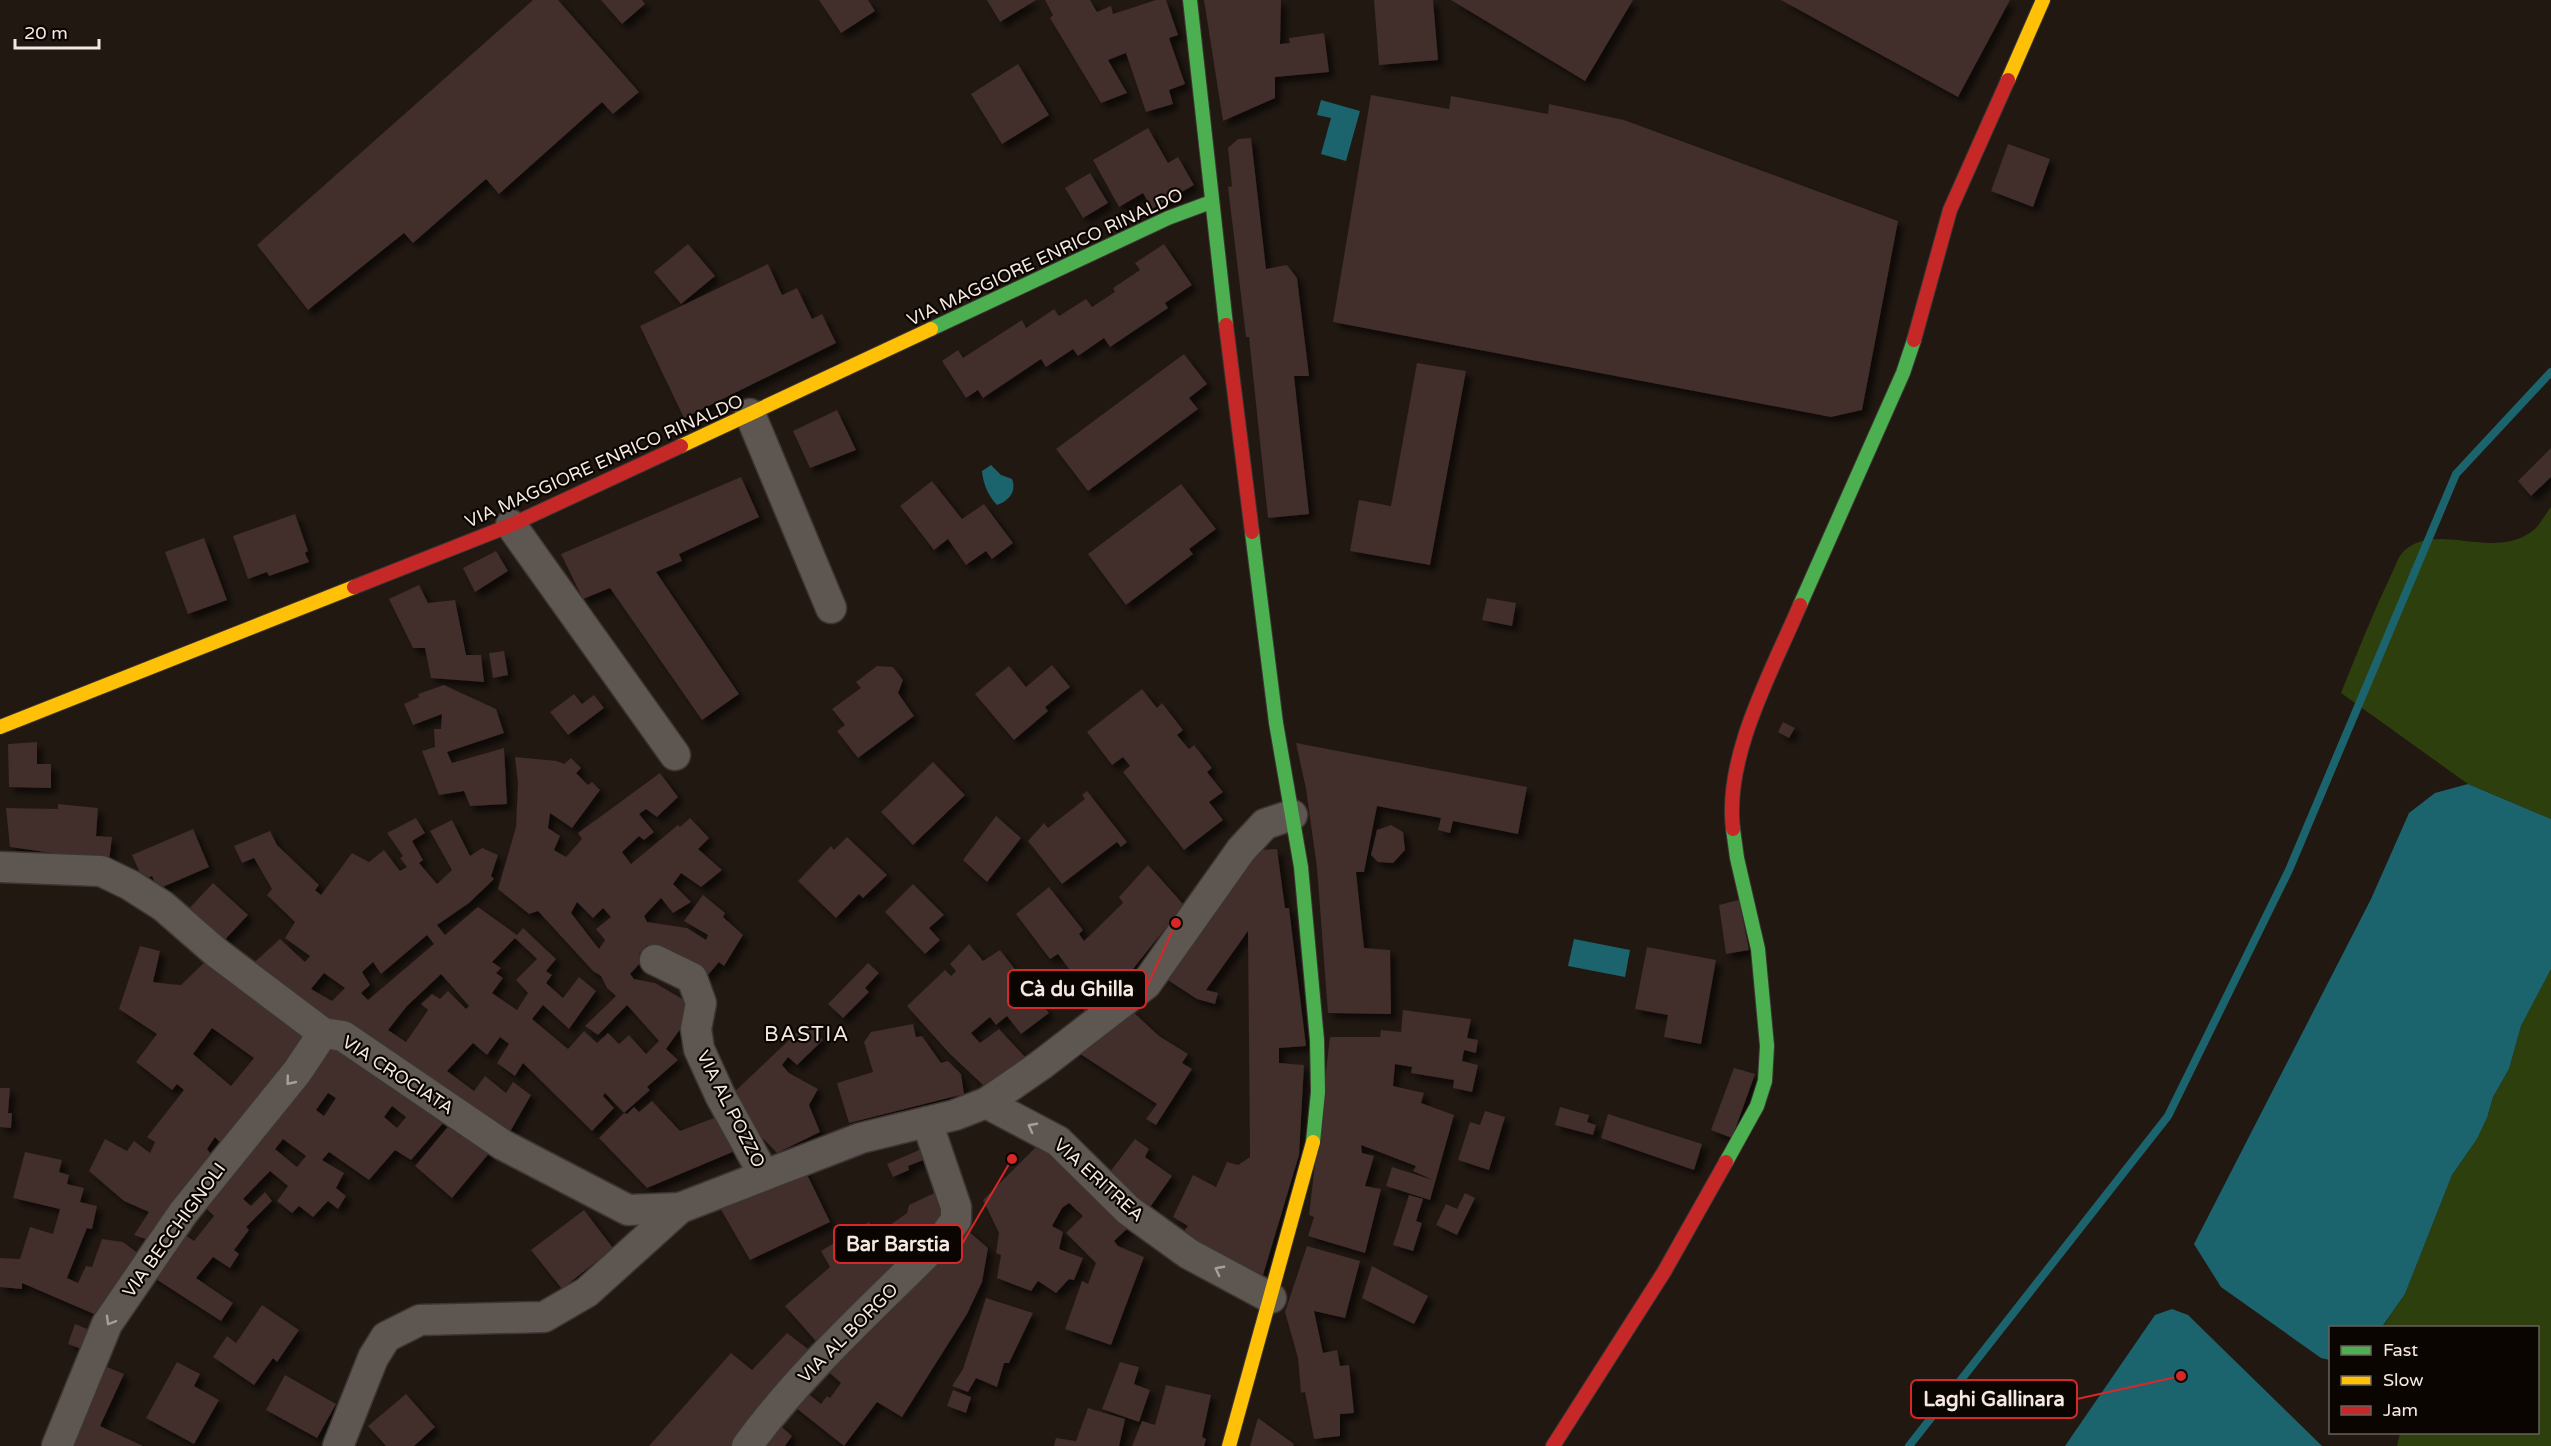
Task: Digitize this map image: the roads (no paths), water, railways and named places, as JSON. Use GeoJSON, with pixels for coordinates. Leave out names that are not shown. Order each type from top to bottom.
{"type":"FeatureCollection","features":[{"type":"Feature","properties":{"kind":"street"},"geometry":{"type":"LineString","coordinates":[[1190,0],[1211,202],[1276,723],[1292,815],[1307,925],[1317,1040],[1318,1092],[1313,1147],[1229,1446]]}},
{"type":"Feature","properties":{"kind":"street"},"geometry":{"type":"LineString","coordinates":[[1553,1446],[1664,1272],[1757,1106],[1765,1081],[1767,1046],[1758,950],[1737,858],[1731,811],[1735,778],[1745,737],[1810,580],[1903,373],[1919,326],[1950,210],[2043,0]]}},
{"type":"Feature","properties":{"kind":"street","name":"VIA MAGGIORE ENRICO RINALDO"},"geometry":{"type":"LineString","coordinates":[[0,727],[512,525],[1157,223],[1211,202]]}},
{"type":"Feature","properties":{"kind":"street"},"geometry":{"type":"LineString","coordinates":[[750,414],[831,608]]}},
{"type":"Feature","properties":{"kind":"street"},"geometry":{"type":"LineString","coordinates":[[512,525],[675,755]]}},
{"type":"Feature","properties":{"kind":"street"},"geometry":{"type":"LineString","coordinates":[[338,1446],[373,1358],[386,1337],[420,1320],[544,1317],[587,1292],[680,1208],[861,1138],[955,1115],[986,1103],[1041,1065],[1146,984],[1241,850],[1265,824],[1292,815]]}},
{"type":"Feature","properties":{"kind":"street","name":"VIA CROCIATA"},"geometry":{"type":"LineString","coordinates":[[0,867],[101,871],[130,885],[163,906],[217,953],[323,1033],[343,1036],[503,1145],[628,1210],[680,1208]]}},
{"type":"Feature","properties":{"kind":"street","name":"VIA AL POZZO"},"geometry":{"type":"LineString","coordinates":[[655,960],[692,978],[701,1003],[696,1029],[699,1049],[720,1095],[764,1175]]}},
{"type":"Feature","properties":{"kind":"street","name":"VIA BECCHIGNOLI"},"geometry":{"type":"LineString","coordinates":[[57,1446],[113,1315],[183,1214],[297,1072],[323,1033]]}},
{"type":"Feature","properties":{"kind":"street","name":"VIA ERITREA"},"geometry":{"type":"LineString","coordinates":[[986,1103],[1058,1141],[1128,1210],[1189,1254],[1271,1298]]}},
{"type":"Feature","properties":{"kind":"street","name":"VIA AL BORGO"},"geometry":{"type":"LineString","coordinates":[[747,1446],[771,1413],[946,1234],[956,1220],[956,1207],[927,1122]]}},
{"type":"Feature","properties":{"kind":"water"},"geometry":{"type":"Polygon","coordinates":[[[1321,100],[1360,111],[1346,161],[1321,154],[1331,118],[1317,115],[1321,100]]]}},
{"type":"Feature","properties":{"kind":"water"},"geometry":{"type":"Polygon","coordinates":[[[991,465],[1001,475],[1012,479],[1013,483],[1011,495],[997,505],[985,485],[982,471],[991,465]]]}},
{"type":"Feature","properties":{"kind":"water"},"geometry":{"type":"Polygon","coordinates":[[[2468,784],[2551,819],[2551,969],[2521,1026],[2509,1069],[2493,1097],[2487,1118],[2477,1139],[2452,1175],[2405,1294],[2383,1326],[2329,1326],[2329,1360],[2321,1358],[2221,1287],[2194,1244],[2371,899],[2409,813],[2435,793],[2468,784]]]}},
{"type":"Feature","properties":{"kind":"water"},"geometry":{"type":"Polygon","coordinates":[[[1574,939],[1630,950],[1625,977],[1568,966],[1574,939]]]}},
{"type":"Feature","properties":{"kind":"water"},"geometry":{"type":"Polygon","coordinates":[[[2172,1309],[2188,1315],[2322,1446],[2065,1446],[2155,1315],[2172,1309]]]}},
{"type":"Feature","properties":{"kind":"waterway"},"geometry":{"type":"LineString","coordinates":[[1909,1446],[2168,1116],[2289,870],[2456,474],[2551,372]]}},
{"type":"Feature","properties":{"kind":"place","name":"Cà du Ghilla"},"geometry":{"type":"Point","coordinates":[1176,923]}},
{"type":"Feature","properties":{"kind":"place","name":"Bar Barstia"},"geometry":{"type":"Point","coordinates":[1012,1159]}},
{"type":"Feature","properties":{"kind":"place","name":"Laghi Gallinara"},"geometry":{"type":"Point","coordinates":[2181,1376]}},
{"type":"Feature","properties":{"kind":"district","name":"BASTIA"},"geometry":{"type":"Point","coordinates":[807,1034]}}]}
